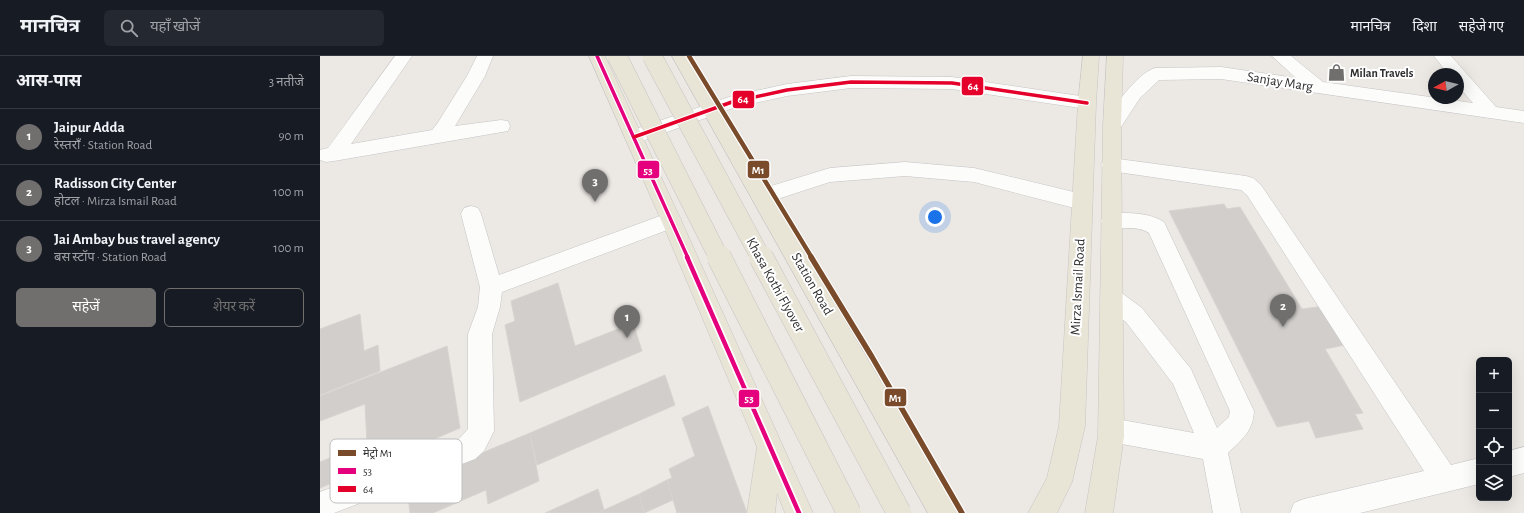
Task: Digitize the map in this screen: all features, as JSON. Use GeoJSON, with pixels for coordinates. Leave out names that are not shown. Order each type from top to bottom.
{"type":"FeatureCollection","features":[{"type":"Feature","properties":{"kind":"main road"},"geometry":{"type":"LineString","coordinates":[[598,56],[798,513]]}},
{"type":"Feature","properties":{"kind":"main road"},"geometry":{"type":"LineString","coordinates":[[617,56],[849,513]]}},
{"type":"Feature","properties":{"kind":"main road","name":"Khasa Kothi Flyover"},"geometry":{"type":"LineString","coordinates":[[652,56],[899,513]]}},
{"type":"Feature","properties":{"kind":"main road","name":"Station Road"},"geometry":{"type":"LineString","coordinates":[[680,56],[762,196],[943,513]]}},
{"type":"Feature","properties":{"kind":"main road","name":"Mirza Ismail Road"},"geometry":{"type":"LineString","coordinates":[[1042,513],[1059,482],[1072,426],[1090,56]]}},
{"type":"Feature","properties":{"kind":"main road"},"geometry":{"type":"LineString","coordinates":[[1099,513],[1111,436],[1111,165],[1115,56]]}},
{"type":"Feature","properties":{"kind":"main road"},"geometry":{"type":"LineString","coordinates":[[761,513],[770,447]]}},
{"type":"Feature","properties":{"kind":"street"},"geometry":{"type":"LineString","coordinates":[[327,155],[404,56]]}},
{"type":"Feature","properties":{"kind":"street"},"geometry":{"type":"LineString","coordinates":[[438,135],[444,129],[476,76],[485,56]]}},
{"type":"Feature","properties":{"kind":"street"},"geometry":{"type":"LineString","coordinates":[[1280,56],[1320,88]]}},
{"type":"Feature","properties":{"kind":"street"},"geometry":{"type":"LineString","coordinates":[[1442,56],[1452,68]]}},
{"type":"Feature","properties":{"kind":"street","name":"Sanjay Marg"},"geometry":{"type":"LineString","coordinates":[[1112,125],[1134,94],[1155,74],[1221,74],[1524,117]]}},
{"type":"Feature","properties":{"kind":"street"},"geometry":{"type":"LineString","coordinates":[[634,137],[732,102],[788,90],[851,82],[952,83],[1087,103]]}},
{"type":"Feature","properties":{"kind":"street"},"geometry":{"type":"LineString","coordinates":[[1464,82],[1490,112]]}},
{"type":"Feature","properties":{"kind":"street"},"geometry":{"type":"LineString","coordinates":[[327,155],[397,144],[438,135],[501,126]]}},
{"type":"Feature","properties":{"kind":"street"},"geometry":{"type":"LineString","coordinates":[[1111,165],[1246,183],[1254,190],[1445,479]]}},
{"type":"Feature","properties":{"kind":"street"},"geometry":{"type":"LineString","coordinates":[[762,196],[830,175],[905,169],[974,175],[1082,202]]}},
{"type":"Feature","properties":{"kind":"street"},"geometry":{"type":"LineString","coordinates":[[462,452],[476,442],[480,431],[480,334],[488,308],[491,287],[471,214]]}},
{"type":"Feature","properties":{"kind":"street"},"geometry":{"type":"LineString","coordinates":[[491,287],[671,220]]}},
{"type":"Feature","properties":{"kind":"street"},"geometry":{"type":"LineString","coordinates":[[1111,221],[1151,223],[1157,228],[1242,411],[1241,422],[1214,449]]}},
{"type":"Feature","properties":{"kind":"street"},"geometry":{"type":"LineString","coordinates":[[1111,298],[1134,315],[1182,377],[1214,449],[1227,513]]}},
{"type":"Feature","properties":{"kind":"street"},"geometry":{"type":"LineString","coordinates":[[1111,430],[1214,449]]}},
{"type":"Feature","properties":{"kind":"street"},"geometry":{"type":"LineString","coordinates":[[1512,463],[1524,460]]}},
{"type":"Feature","properties":{"kind":"street"},"geometry":{"type":"LineString","coordinates":[[1304,513],[1476,472]]}},
{"type":"Feature","properties":{"kind":"building"},"geometry":{"type":"Polygon","coordinates":[[[1224,204],[1227,209],[1240,207],[1302,309],[1325,306],[1350,344],[1325,349],[1363,413],[1355,414],[1363,429],[1316,438],[1309,421],[1277,427],[1169,211],[1224,204]]]}},
{"type":"Feature","properties":{"kind":"building"},"geometry":{"type":"Polygon","coordinates":[[[558,283],[575,346],[633,323],[642,351],[520,402],[505,325],[515,321],[511,301],[558,283]]]}},
{"type":"Feature","properties":{"kind":"building"},"geometry":{"type":"Polygon","coordinates":[[[360,314],[364,351],[378,345],[380,371],[320,395],[320,329],[360,314]]]}},
{"type":"Feature","properties":{"kind":"building"},"geometry":{"type":"Polygon","coordinates":[[[447,346],[460,428],[434,439],[367,439],[365,404],[320,421],[320,396],[447,346]]]}},
{"type":"Feature","properties":{"kind":"building"},"geometry":{"type":"Polygon","coordinates":[[[665,375],[675,405],[537,465],[530,433],[665,375]]]}},
{"type":"Feature","properties":{"kind":"building"},"geometry":{"type":"Polygon","coordinates":[[[708,406],[747,513],[677,513],[667,480],[672,478],[669,469],[695,456],[682,418],[708,406]]]}},
{"type":"Feature","properties":{"kind":"building"},"geometry":{"type":"Polygon","coordinates":[[[530,433],[539,481],[488,504],[486,490],[462,500],[462,461],[530,433]]]}},
{"type":"Feature","properties":{"kind":"building"},"geometry":{"type":"Polygon","coordinates":[[[330,458],[330,484],[320,488],[320,462],[330,458]]]}},
{"type":"Feature","properties":{"kind":"building"},"geometry":{"type":"Polygon","coordinates":[[[667,480],[673,500],[644,513],[639,494],[667,480]]]}},
{"type":"Feature","properties":{"kind":"building"},"geometry":{"type":"Polygon","coordinates":[[[598,489],[604,510],[598,513],[545,513],[598,489]]]}},
{"type":"Feature","properties":{"kind":"building"},"geometry":{"type":"Polygon","coordinates":[[[639,494],[644,513],[598,513],[604,510],[639,494]]]}},
{"type":"Feature","properties":{"kind":"building"},"geometry":{"type":"Polygon","coordinates":[[[409,503],[456,503],[433,513],[410,513],[409,503]]]}},
{"type":"Feature","properties":{"kind":"metro line","name":"M1"},"geometry":{"type":"LineString","coordinates":[[689,56],[872,357],[962,513]]}},
{"type":"Feature","properties":{"kind":"transit line","name":"53"},"geometry":{"type":"LineString","coordinates":[[597,56],[671,220],[799,513]]}},
{"type":"Feature","properties":{"kind":"transit line","name":"64"},"geometry":{"type":"LineString","coordinates":[[634,137],[732,102],[787,90],[851,82],[952,83],[1087,103]]}},
{"type":"Feature","properties":{"kind":"place","name":"Milan Travels"},"geometry":{"type":"Point","coordinates":[1337,73]}},
{"type":"Feature","properties":{"kind":"place","name":"Jai Ambay bus travel agency"},"geometry":{"type":"Point","coordinates":[595,202]}},
{"type":"Feature","properties":{"kind":"place","name":"Radisson City Center"},"geometry":{"type":"Point","coordinates":[1283,327]}},
{"type":"Feature","properties":{"kind":"place","name":"Jaipur Adda"},"geometry":{"type":"Point","coordinates":[627,338]}}]}
